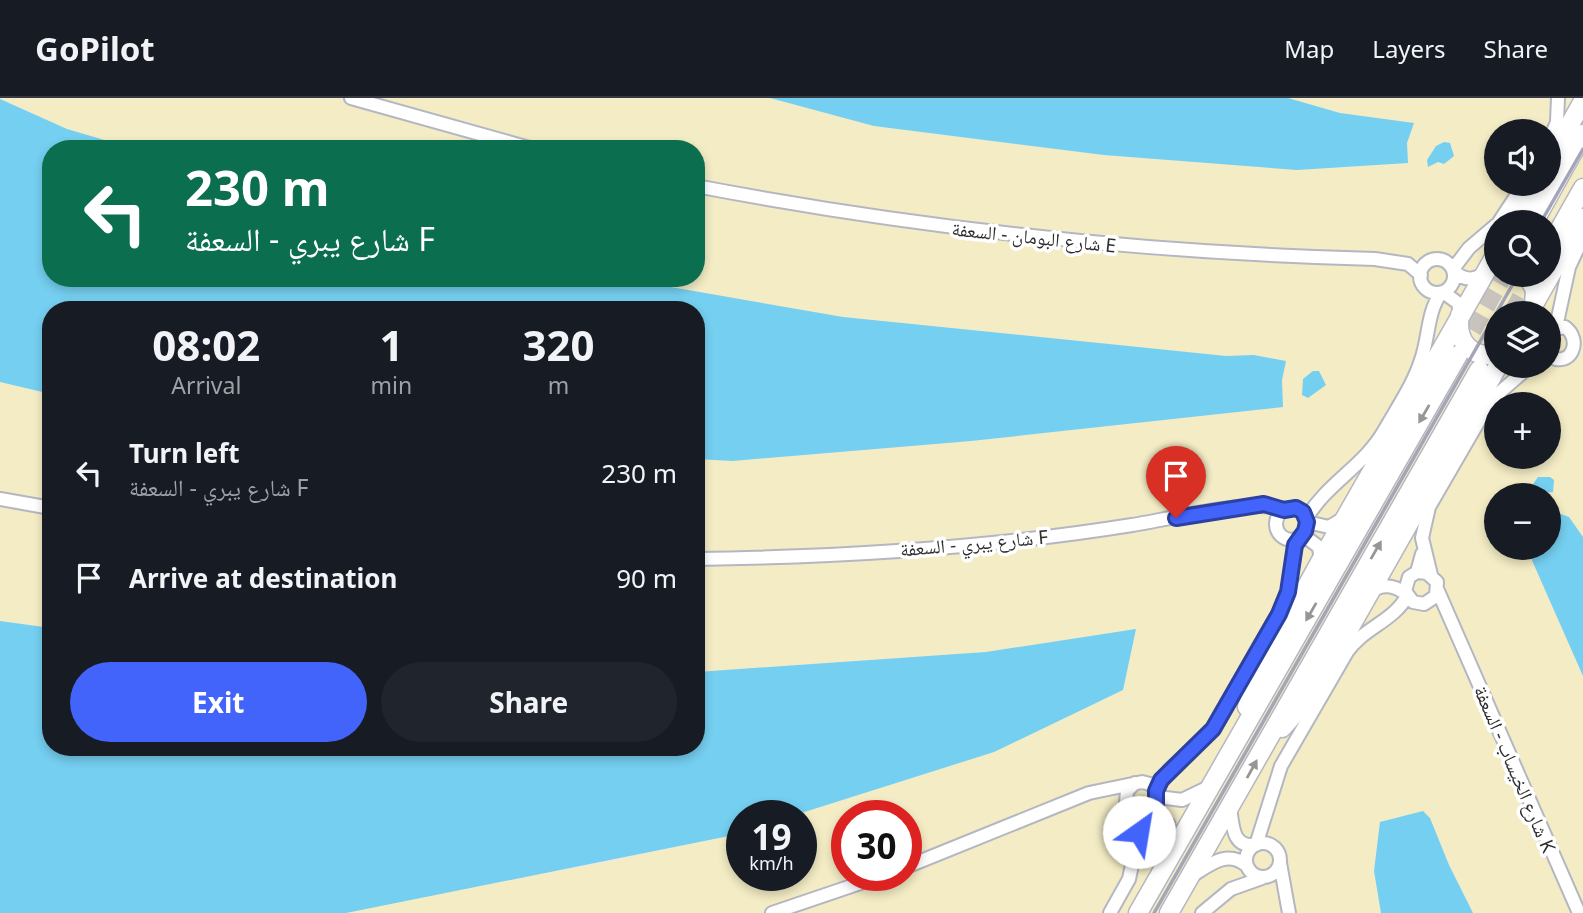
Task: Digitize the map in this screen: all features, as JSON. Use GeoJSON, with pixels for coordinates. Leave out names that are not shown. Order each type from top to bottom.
{"type":"FeatureCollection","features":[{"type":"Feature","properties":{"kind":"main road"},"geometry":{"type":"LineString","coordinates":[[1561,140],[1582,101]]}},
{"type":"Feature","properties":{"kind":"main road"},"geometry":{"type":"LineString","coordinates":[[1541,210],[1583,134]]}},
{"type":"Feature","properties":{"kind":"main road"},"geometry":{"type":"LineString","coordinates":[[1561,227],[1583,188]]}},
{"type":"Feature","properties":{"kind":"main road"},"geometry":{"type":"LineString","coordinates":[[1537,301],[1583,218]]}},
{"type":"Feature","properties":{"kind":"main road"},"geometry":{"type":"LineString","coordinates":[[1240,736],[1258,676],[1460,315],[1484,279]]}},
{"type":"Feature","properties":{"kind":"main road"},"geometry":{"type":"LineString","coordinates":[[1460,315],[1459,331],[1465,345],[1478,354],[1484,354]]}},
{"type":"Feature","properties":{"kind":"main road"},"geometry":{"type":"LineString","coordinates":[[1138,913],[1458,355]]}},
{"type":"Feature","properties":{"kind":"main road"},"geometry":{"type":"LineString","coordinates":[[1169,913],[1479,370]]}},
{"type":"Feature","properties":{"kind":"main road"},"geometry":{"type":"LineString","coordinates":[[1269,739],[1306,702],[1491,378]]}},
{"type":"Feature","properties":{"kind":"street"},"geometry":{"type":"LineString","coordinates":[[351,98],[501,140]]}},
{"type":"Feature","properties":{"kind":"street"},"geometry":{"type":"LineString","coordinates":[[1556,98],[1557,119]]}},
{"type":"Feature","properties":{"kind":"street","name":"شارع البومان - السعفة E"},"geometry":{"type":"LineString","coordinates":[[705,188],[915,223],[1068,242],[1208,253],[1375,259],[1408,264],[1420,275]]}},
{"type":"Feature","properties":{"kind":"street"},"geometry":{"type":"LineString","coordinates":[[1276,522],[1290,509],[1327,492],[1360,464],[1384,432],[1420,363],[1431,316],[1442,293],[1451,286],[1453,270],[1469,248],[1484,235]]}},
{"type":"Feature","properties":{"kind":"street"},"geometry":{"type":"LineString","coordinates":[[1567,359],[1580,348],[1570,330],[1562,299],[1569,267],[1583,237]]}},
{"type":"Feature","properties":{"kind":"street"},"geometry":{"type":"LineString","coordinates":[[1431,316],[1426,289],[1420,275],[1425,264],[1469,248]]}},
{"type":"Feature","properties":{"kind":"street","name":"شارع البومان - السعفة E"},"geometry":{"type":"LineString","coordinates":[[1375,259],[1405,256],[1438,259]]}},
{"type":"Feature","properties":{"kind":"street"},"geometry":{"type":"LineString","coordinates":[[1438,259],[1462,277],[1472,279],[1484,273]]}},
{"type":"Feature","properties":{"kind":"street"},"geometry":{"type":"LineString","coordinates":[[1426,289],[1442,293],[1458,303],[1460,315]]}},
{"type":"Feature","properties":{"kind":"street"},"geometry":{"type":"LineString","coordinates":[[1561,329],[1570,330]]}},
{"type":"Feature","properties":{"kind":"street"},"geometry":{"type":"LineString","coordinates":[[1561,359],[1583,364]]}},
{"type":"Feature","properties":{"kind":"street"},"geometry":{"type":"LineString","coordinates":[[1392,615],[1407,596],[1406,581],[1415,573],[1423,549],[1426,514],[1480,418],[1497,393],[1515,378]]}},
{"type":"Feature","properties":{"kind":"street"},"geometry":{"type":"LineString","coordinates":[[922,861],[1102,791],[1169,771],[1198,746],[1220,719],[1283,607],[1290,569],[1303,528],[1327,492]]}},
{"type":"Feature","properties":{"kind":"street"},"geometry":{"type":"LineString","coordinates":[[0,499],[42,506]]}},
{"type":"Feature","properties":{"kind":"street","name":"شارع يبري - السعفة F"},"geometry":{"type":"LineString","coordinates":[[705,559],[861,553],[995,542],[1128,526],[1264,504],[1290,509]]}},
{"type":"Feature","properties":{"kind":"street"},"geometry":{"type":"LineString","coordinates":[[1250,506],[1276,522],[1290,569]]}},
{"type":"Feature","properties":{"kind":"street"},"geometry":{"type":"LineString","coordinates":[[1290,509],[1319,547],[1320,562]]}},
{"type":"Feature","properties":{"kind":"street"},"geometry":{"type":"LineString","coordinates":[[1282,536],[1303,528],[1334,526],[1351,510]]}},
{"type":"Feature","properties":{"kind":"street"},"geometry":{"type":"LineString","coordinates":[[1202,913],[1231,889],[1247,866],[1246,856],[1255,845],[1267,816],[1282,766],[1348,652],[1366,632],[1392,615],[1433,600],[1438,591],[1423,549]]}},
{"type":"Feature","properties":{"kind":"street"},"geometry":{"type":"LineString","coordinates":[[1388,560],[1395,569],[1432,575]]}},
{"type":"Feature","properties":{"kind":"street"},"geometry":{"type":"LineString","coordinates":[[1370,593],[1380,587],[1391,586],[1440,612],[1452,624]]}},
{"type":"Feature","properties":{"kind":"street","name":"شارع الخيساب - السعفة K"},"geometry":{"type":"LineString","coordinates":[[1438,591],[1512,765],[1580,913]]}},
{"type":"Feature","properties":{"kind":"street"},"geometry":{"type":"LineString","coordinates":[[1110,913],[1129,879],[1136,845],[1169,771]]}},
{"type":"Feature","properties":{"kind":"street"},"geometry":{"type":"LineString","coordinates":[[1139,782],[1150,784],[1157,794],[1182,800],[1212,785]]}},
{"type":"Feature","properties":{"kind":"street"},"geometry":{"type":"LineString","coordinates":[[1136,845],[1127,792],[1139,782]]}},
{"type":"Feature","properties":{"kind":"street"},"geometry":{"type":"LineString","coordinates":[[1102,791],[1128,805],[1138,814],[1161,816],[1170,827],[1169,861]]}},
{"type":"Feature","properties":{"kind":"street"},"geometry":{"type":"LineString","coordinates":[[1230,808],[1235,837],[1243,845],[1265,843],[1274,847]]}},
{"type":"Feature","properties":{"kind":"street"},"geometry":{"type":"LineString","coordinates":[[1267,816],[1268,832],[1280,863],[1289,913]]}},
{"type":"Feature","properties":{"kind":"street"},"geometry":{"type":"LineString","coordinates":[[1193,875],[1224,858],[1236,859],[1247,866],[1253,875],[1264,877],[1286,897]]}},
{"type":"Feature","properties":{"kind":"street"},"geometry":{"type":"LineString","coordinates":[[1231,889],[1275,872],[1280,863]]}},
{"type":"Feature","properties":{"kind":"street"},"geometry":{"type":"LineString","coordinates":[[772,913],[837,891]]}},
{"type":"Feature","properties":{"kind":"sand"},"geometry":{"type":"Polygon","coordinates":[[[0,98],[770,98],[874,126],[1104,155],[1297,170],[1408,163],[1407,143],[1414,124],[1340,113],[1288,98],[1583,98],[1583,537],[1569,517],[1561,514],[1561,483],[1484,483],[1484,560],[1532,560],[1583,676],[1583,913],[1473,913],[1430,818],[1380,823],[1374,871],[1381,913],[346,913],[441,892],[603,863],[726,836],[726,891],[817,891],[817,808],[831,804],[831,891],[922,891],[922,800],[842,800],[994,752],[1123,690],[1136,629],[986,652],[705,671],[705,459],[732,461],[971,441],[1282,407],[1282,380],[1286,361],[1254,355],[1226,356],[843,317],[671,287],[705,287],[705,140],[104,140],[67,129],[0,98]]]}},
{"type":"Feature","properties":{"kind":"sand"},"geometry":{"type":"Polygon","coordinates":[[[0,382],[42,392],[42,627],[0,621],[0,382]]]}},
{"type":"Feature","properties":{"kind":"water"},"geometry":{"type":"Polygon","coordinates":[[[770,98],[1288,98],[1340,113],[1414,123],[1407,143],[1408,163],[1297,170],[1104,155],[874,126],[770,98]]]}},
{"type":"Feature","properties":{"kind":"water"},"geometry":{"type":"Polygon","coordinates":[[[0,99],[67,129],[104,140],[42,140],[42,287],[671,287],[843,317],[1226,356],[1254,355],[1286,361],[1282,380],[1283,407],[971,441],[732,461],[705,459],[705,301],[42,301],[42,392],[0,382],[0,99]]]}},
{"type":"Feature","properties":{"kind":"water"},"geometry":{"type":"Polygon","coordinates":[[[1444,142],[1450,143],[1454,156],[1444,164],[1438,162],[1428,167],[1427,160],[1436,146],[1444,142]]]}},
{"type":"Feature","properties":{"kind":"water"},"geometry":{"type":"Polygon","coordinates":[[[1313,371],[1319,371],[1326,385],[1308,398],[1302,395],[1303,379],[1313,371]]]}},
{"type":"Feature","properties":{"kind":"water"},"geometry":{"type":"Polygon","coordinates":[[[1538,477],[1550,477],[1554,480],[1554,483],[1534,483],[1538,477]]]}},
{"type":"Feature","properties":{"kind":"water"},"geometry":{"type":"Polygon","coordinates":[[[1561,514],[1569,517],[1583,537],[1583,676],[1532,560],[1561,560],[1561,514]]]}},
{"type":"Feature","properties":{"kind":"water"},"geometry":{"type":"Polygon","coordinates":[[[0,621],[42,627],[42,756],[705,756],[705,671],[986,652],[1136,629],[1123,690],[994,752],[842,800],[831,800],[831,804],[817,808],[817,800],[726,800],[726,837],[346,913],[0,913],[0,621]]]}},
{"type":"Feature","properties":{"kind":"water"},"geometry":{"type":"Polygon","coordinates":[[[1423,811],[1430,818],[1473,913],[1381,913],[1374,871],[1380,822],[1423,811]]]}},
{"type":"Feature","properties":{"kind":"tunnel"},"geometry":{"type":"LineString","coordinates":[[1459,354],[1497,287]]}},
{"type":"Feature","properties":{"kind":"tunnel"},"geometry":{"type":"LineString","coordinates":[[1519,301],[1526,287]]}},
{"type":"Feature","properties":{"kind":"railway"},"geometry":{"type":"LineString","coordinates":[[1548,210],[1583,149]]}},
{"type":"Feature","properties":{"kind":"railway"},"geometry":{"type":"LineString","coordinates":[[1154,913],[1511,287]]}},
{"type":"Feature","properties":{"kind":"route"},"geometry":{"type":"LineString","coordinates":[[1139,832],[1158,801],[1156,791],[1161,780],[1213,729],[1283,607],[1297,538],[1303,535],[1307,527],[1303,512],[1296,508],[1284,510],[1264,504],[1176,518]]}}]}
